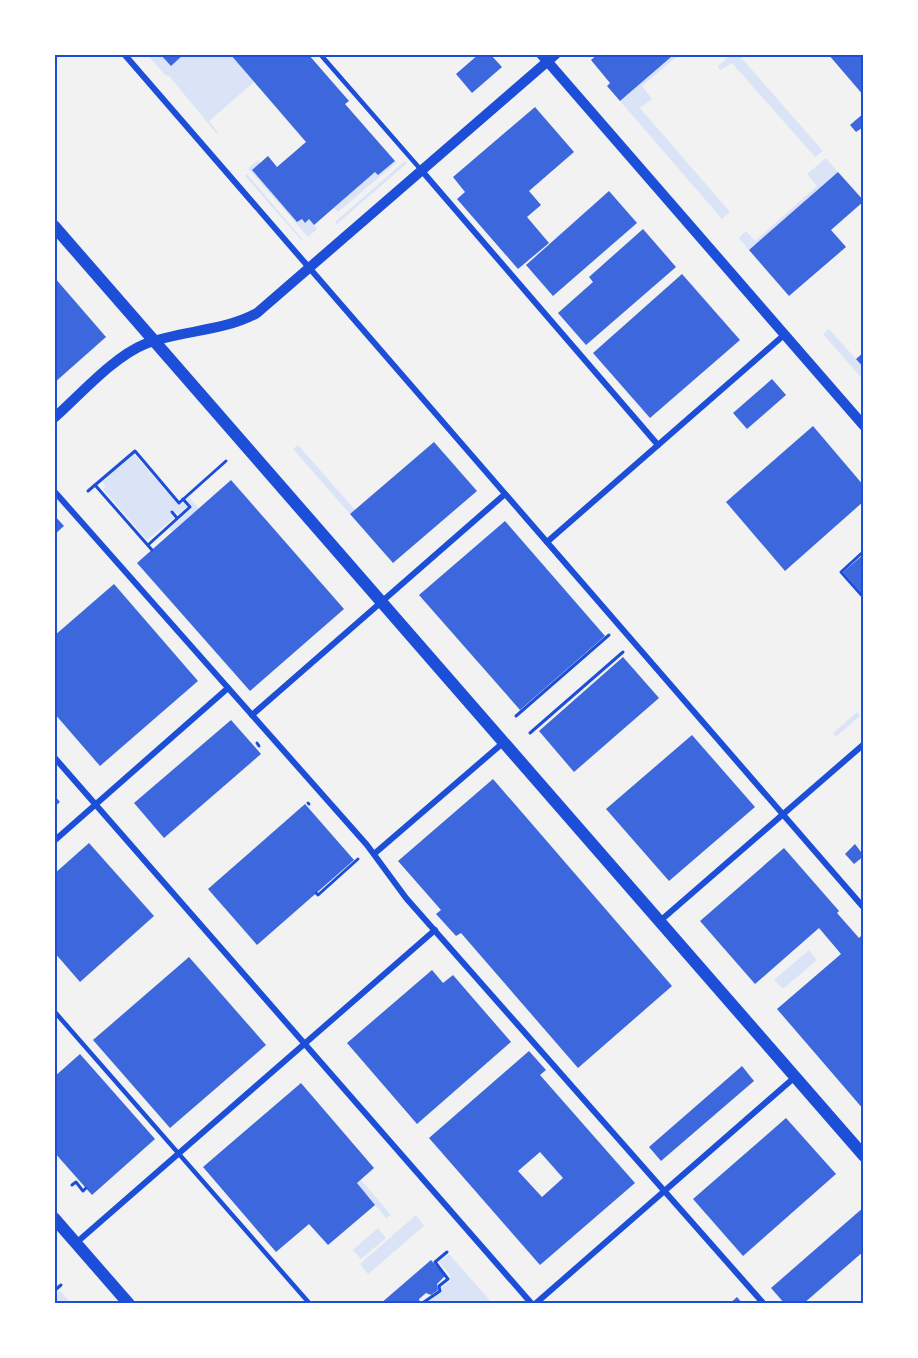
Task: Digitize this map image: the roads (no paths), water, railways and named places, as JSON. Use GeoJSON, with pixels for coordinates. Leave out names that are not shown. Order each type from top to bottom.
{"type":"FeatureCollection","features":[{"type":"Feature","properties":{"kind":"main road"},"geometry":{"type":"LineString","coordinates":[[54,226],[864,1155]]}},
{"type":"Feature","properties":{"kind":"main road"},"geometry":{"type":"LineString","coordinates":[[54,1218],[129,1304]]}},
{"type":"Feature","properties":{"kind":"street"},"geometry":{"type":"LineString","coordinates":[[124,54],[864,908]]}},
{"type":"Feature","properties":{"kind":"street"},"geometry":{"type":"LineString","coordinates":[[54,418],[121,359],[154,341],[246,319],[270,303],[422,171],[548,56],[864,426]]}},
{"type":"Feature","properties":{"kind":"street"},"geometry":{"type":"LineString","coordinates":[[422,171],[658,445]]}},
{"type":"Feature","properties":{"kind":"street"},"geometry":{"type":"LineString","coordinates":[[547,542],[784,335]]}},
{"type":"Feature","properties":{"kind":"street"},"geometry":{"type":"LineString","coordinates":[[54,491],[374,855],[391,880],[764,1304]]}},
{"type":"Feature","properties":{"kind":"street"},"geometry":{"type":"LineString","coordinates":[[252,715],[505,494]]}},
{"type":"Feature","properties":{"kind":"street"},"geometry":{"type":"LineString","coordinates":[[54,841],[228,688]]}},
{"type":"Feature","properties":{"kind":"street"},"geometry":{"type":"LineString","coordinates":[[374,855],[504,742]]}},
{"type":"Feature","properties":{"kind":"street"},"geometry":{"type":"LineString","coordinates":[[660,921],[864,744]]}},
{"type":"Feature","properties":{"kind":"street"},"geometry":{"type":"LineString","coordinates":[[54,757],[533,1304],[795,1077]]}},
{"type":"Feature","properties":{"kind":"street"},"geometry":{"type":"LineString","coordinates":[[76,1243],[435,930]]}},
{"type":"Feature","properties":{"kind":"lane"},"geometry":{"type":"LineString","coordinates":[[320,54],[422,171]]}},
{"type":"Feature","properties":{"kind":"lane"},"geometry":{"type":"LineString","coordinates":[[54,1011],[310,1304]]}}]}
